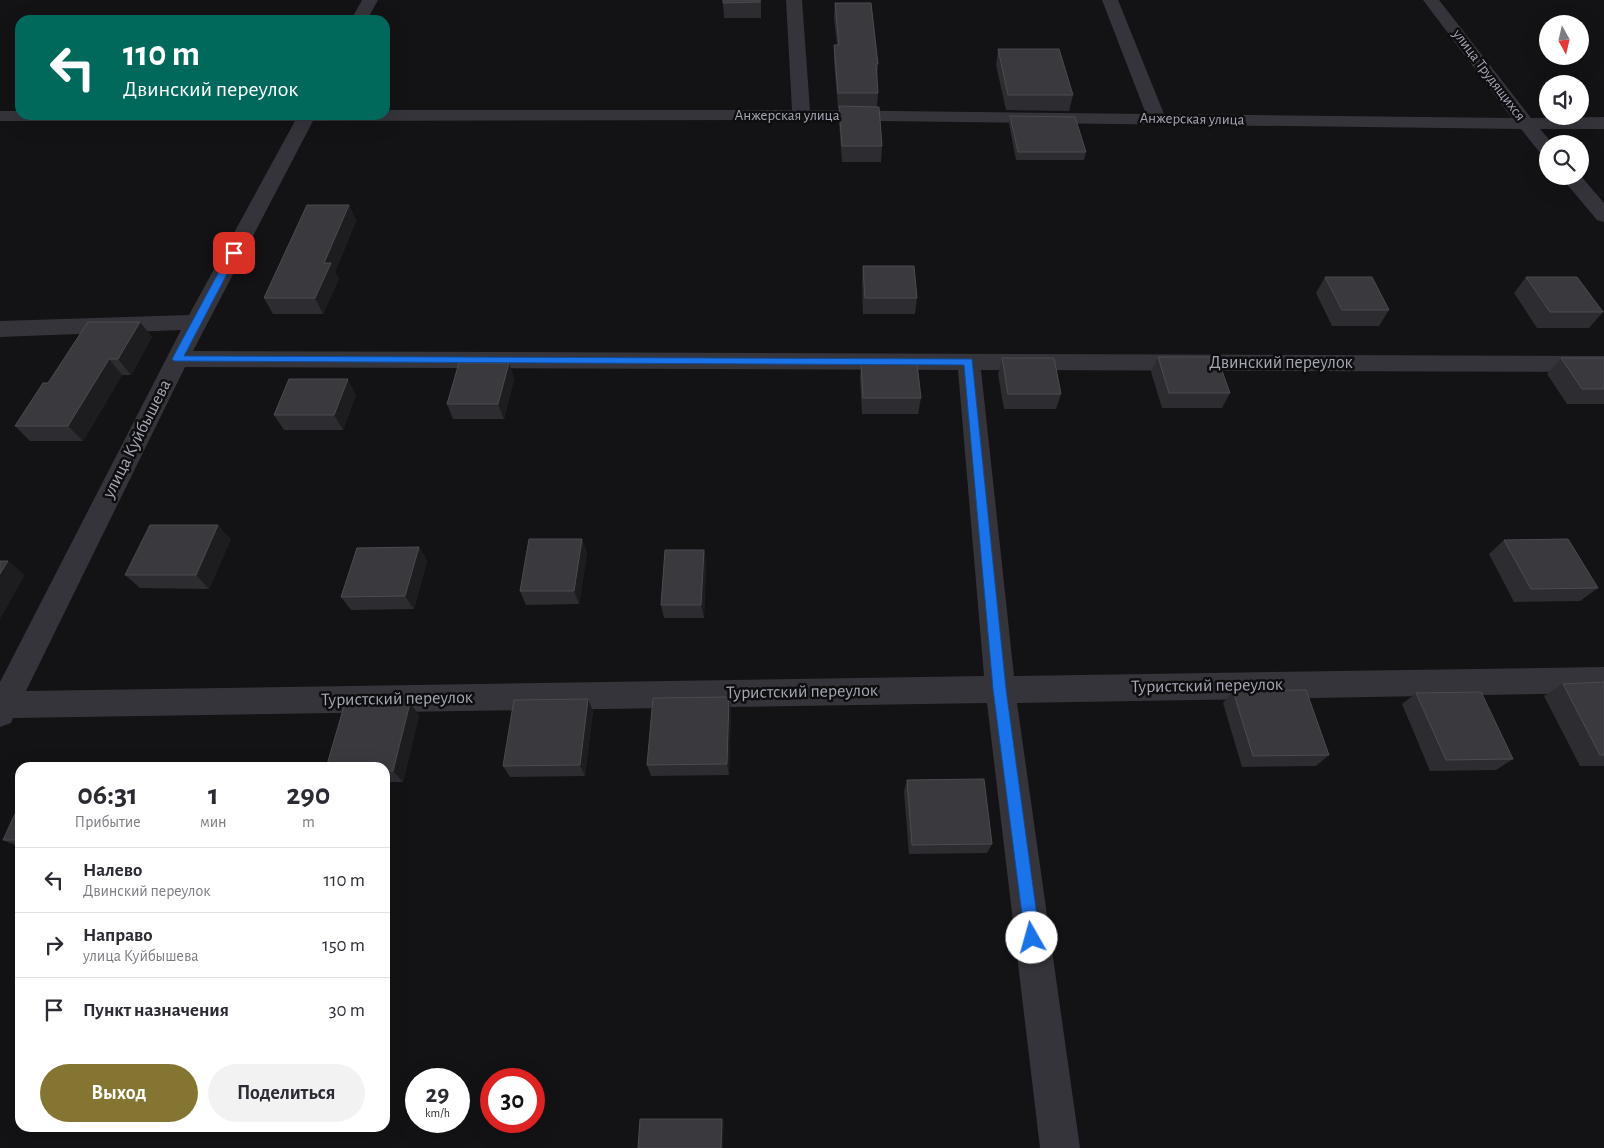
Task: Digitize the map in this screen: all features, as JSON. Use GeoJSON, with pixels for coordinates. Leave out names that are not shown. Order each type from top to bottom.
{"type":"FeatureCollection","features":[{"type":"Feature","properties":{"kind":"street"},"geometry":{"type":"LineString","coordinates":[[362,15],[370,0]]}},
{"type":"Feature","properties":{"kind":"street"},"geometry":{"type":"LineString","coordinates":[[794,0],[801,115]]}},
{"type":"Feature","properties":{"kind":"street"},"geometry":{"type":"LineString","coordinates":[[1110,0],[1157,119]]}},
{"type":"Feature","properties":{"kind":"street","name":"улица Трудящихся"},"geometry":{"type":"LineString","coordinates":[[1431,0],[1539,139]]}},
{"type":"Feature","properties":{"kind":"street","name":"Анжерская улица"},"geometry":{"type":"LineString","coordinates":[[390,116],[801,115],[1604,124]]}},
{"type":"Feature","properties":{"kind":"street","name":"Анжерская улица"},"geometry":{"type":"LineString","coordinates":[[0,116],[15,116]]}},
{"type":"Feature","properties":{"kind":"street","name":"улица Куйбышева"},"geometry":{"type":"LineString","coordinates":[[1,708],[177,359],[305,120]]}},
{"type":"Feature","properties":{"kind":"street"},"geometry":{"type":"LineString","coordinates":[[1578,185],[1604,216]]}},
{"type":"Feature","properties":{"kind":"street"},"geometry":{"type":"LineString","coordinates":[[0,329],[197,322]]}},
{"type":"Feature","properties":{"kind":"street","name":"Двинский переулок"},"geometry":{"type":"LineString","coordinates":[[177,359],[1604,364]]}},
{"type":"Feature","properties":{"kind":"street"},"geometry":{"type":"LineString","coordinates":[[969,362],[1000,689],[1060,1148]]}},
{"type":"Feature","properties":{"kind":"street","name":"Туристский переулок"},"geometry":{"type":"LineString","coordinates":[[1,708],[1000,689],[1604,680]]}},
{"type":"Feature","properties":{"kind":"building"},"geometry":{"type":"Polygon","coordinates":[[[723,0],[760,0],[760,2],[723,3],[723,0]]]}},
{"type":"Feature","properties":{"kind":"building"},"geometry":{"type":"Polygon","coordinates":[[[835,3],[871,3],[878,64],[876,64],[878,93],[838,93],[834,45],[839,45],[835,3]]]}},
{"type":"Feature","properties":{"kind":"building"},"geometry":{"type":"Polygon","coordinates":[[[998,49],[1059,49],[1073,95],[1008,95],[998,49]]]}},
{"type":"Feature","properties":{"kind":"building"},"geometry":{"type":"Polygon","coordinates":[[[839,106],[879,107],[882,146],[842,146],[839,106]]]}},
{"type":"Feature","properties":{"kind":"building"},"geometry":{"type":"Polygon","coordinates":[[[1010,116],[1075,117],[1086,152],[1018,152],[1010,116]]]}},
{"type":"Feature","properties":{"kind":"building"},"geometry":{"type":"Polygon","coordinates":[[[307,205],[349,205],[324,263],[331,263],[315,298],[264,298],[307,205]]]}},
{"type":"Feature","properties":{"kind":"building"},"geometry":{"type":"Polygon","coordinates":[[[863,266],[914,266],[917,298],[865,298],[863,266]]]}},
{"type":"Feature","properties":{"kind":"building"},"geometry":{"type":"Polygon","coordinates":[[[1325,277],[1372,277],[1389,310],[1342,310],[1325,277]]]}},
{"type":"Feature","properties":{"kind":"building"},"geometry":{"type":"Polygon","coordinates":[[[1526,277],[1577,277],[1603,312],[1550,312],[1526,277]]]}},
{"type":"Feature","properties":{"kind":"building"},"geometry":{"type":"Polygon","coordinates":[[[88,322],[140,322],[118,359],[109,359],[68,426],[15,426],[43,383],[48,383],[88,322]]]}},
{"type":"Feature","properties":{"kind":"building"},"geometry":{"type":"Polygon","coordinates":[[[1158,357],[1217,357],[1230,393],[1169,393],[1158,357]]]}},
{"type":"Feature","properties":{"kind":"building"},"geometry":{"type":"Polygon","coordinates":[[[1002,358],[1054,358],[1061,394],[1008,394],[1002,358]]]}},
{"type":"Feature","properties":{"kind":"building"},"geometry":{"type":"Polygon","coordinates":[[[1561,358],[1604,358],[1604,389],[1582,389],[1561,358]]]}},
{"type":"Feature","properties":{"kind":"building"},"geometry":{"type":"Polygon","coordinates":[[[459,363],[509,363],[498,404],[447,404],[459,363]]]}},
{"type":"Feature","properties":{"kind":"building"},"geometry":{"type":"Polygon","coordinates":[[[861,364],[917,364],[921,398],[863,398],[861,364]]]}},
{"type":"Feature","properties":{"kind":"building"},"geometry":{"type":"Polygon","coordinates":[[[289,379],[348,379],[334,415],[274,415],[289,379]]]}},
{"type":"Feature","properties":{"kind":"building"},"geometry":{"type":"Polygon","coordinates":[[[150,525],[218,525],[196,575],[125,575],[150,525]]]}},
{"type":"Feature","properties":{"kind":"building"},"geometry":{"type":"Polygon","coordinates":[[[529,539],[582,539],[574,591],[520,591],[529,539]]]}},
{"type":"Feature","properties":{"kind":"building"},"geometry":{"type":"Polygon","coordinates":[[[1568,539],[1598,588],[1531,589],[1504,540],[1568,539]]]}},
{"type":"Feature","properties":{"kind":"building"},"geometry":{"type":"Polygon","coordinates":[[[419,547],[405,596],[341,597],[357,548],[419,547]]]}},
{"type":"Feature","properties":{"kind":"building"},"geometry":{"type":"Polygon","coordinates":[[[665,550],[704,550],[701,605],[661,605],[665,550]]]}},
{"type":"Feature","properties":{"kind":"building"},"geometry":{"type":"Polygon","coordinates":[[[0,561],[8,561],[0,574],[0,561]]]}},
{"type":"Feature","properties":{"kind":"building"},"geometry":{"type":"Polygon","coordinates":[[[1604,682],[1604,755],[1600,755],[1563,684],[1604,682]]]}},
{"type":"Feature","properties":{"kind":"building"},"geometry":{"type":"Polygon","coordinates":[[[1306,690],[1329,755],[1253,756],[1233,691],[1306,690]]]}},
{"type":"Feature","properties":{"kind":"building"},"geometry":{"type":"Polygon","coordinates":[[[1481,692],[1513,759],[1446,760],[1416,693],[1481,692]]]}},
{"type":"Feature","properties":{"kind":"building"},"geometry":{"type":"Polygon","coordinates":[[[729,697],[727,764],[647,765],[653,698],[729,697]]]}},
{"type":"Feature","properties":{"kind":"building"},"geometry":{"type":"Polygon","coordinates":[[[588,699],[580,765],[503,766],[514,700],[588,699]]]}},
{"type":"Feature","properties":{"kind":"building"},"geometry":{"type":"Polygon","coordinates":[[[345,703],[410,703],[393,771],[390,771],[390,762],[328,762],[345,703]]]}},
{"type":"Feature","properties":{"kind":"building"},"geometry":{"type":"Polygon","coordinates":[[[984,779],[992,844],[912,845],[907,780],[984,779]]]}},
{"type":"Feature","properties":{"kind":"building"},"geometry":{"type":"Polygon","coordinates":[[[15,814],[15,840],[3,840],[15,814]]]}},
{"type":"Feature","properties":{"kind":"building"},"geometry":{"type":"Polygon","coordinates":[[[640,1119],[722,1119],[721,1148],[638,1148],[640,1119]]]}},
{"type":"Feature","properties":{"kind":"route"},"geometry":{"type":"LineString","coordinates":[[234,253],[177,359],[969,362],[1000,689],[1032,938]]}}]}
